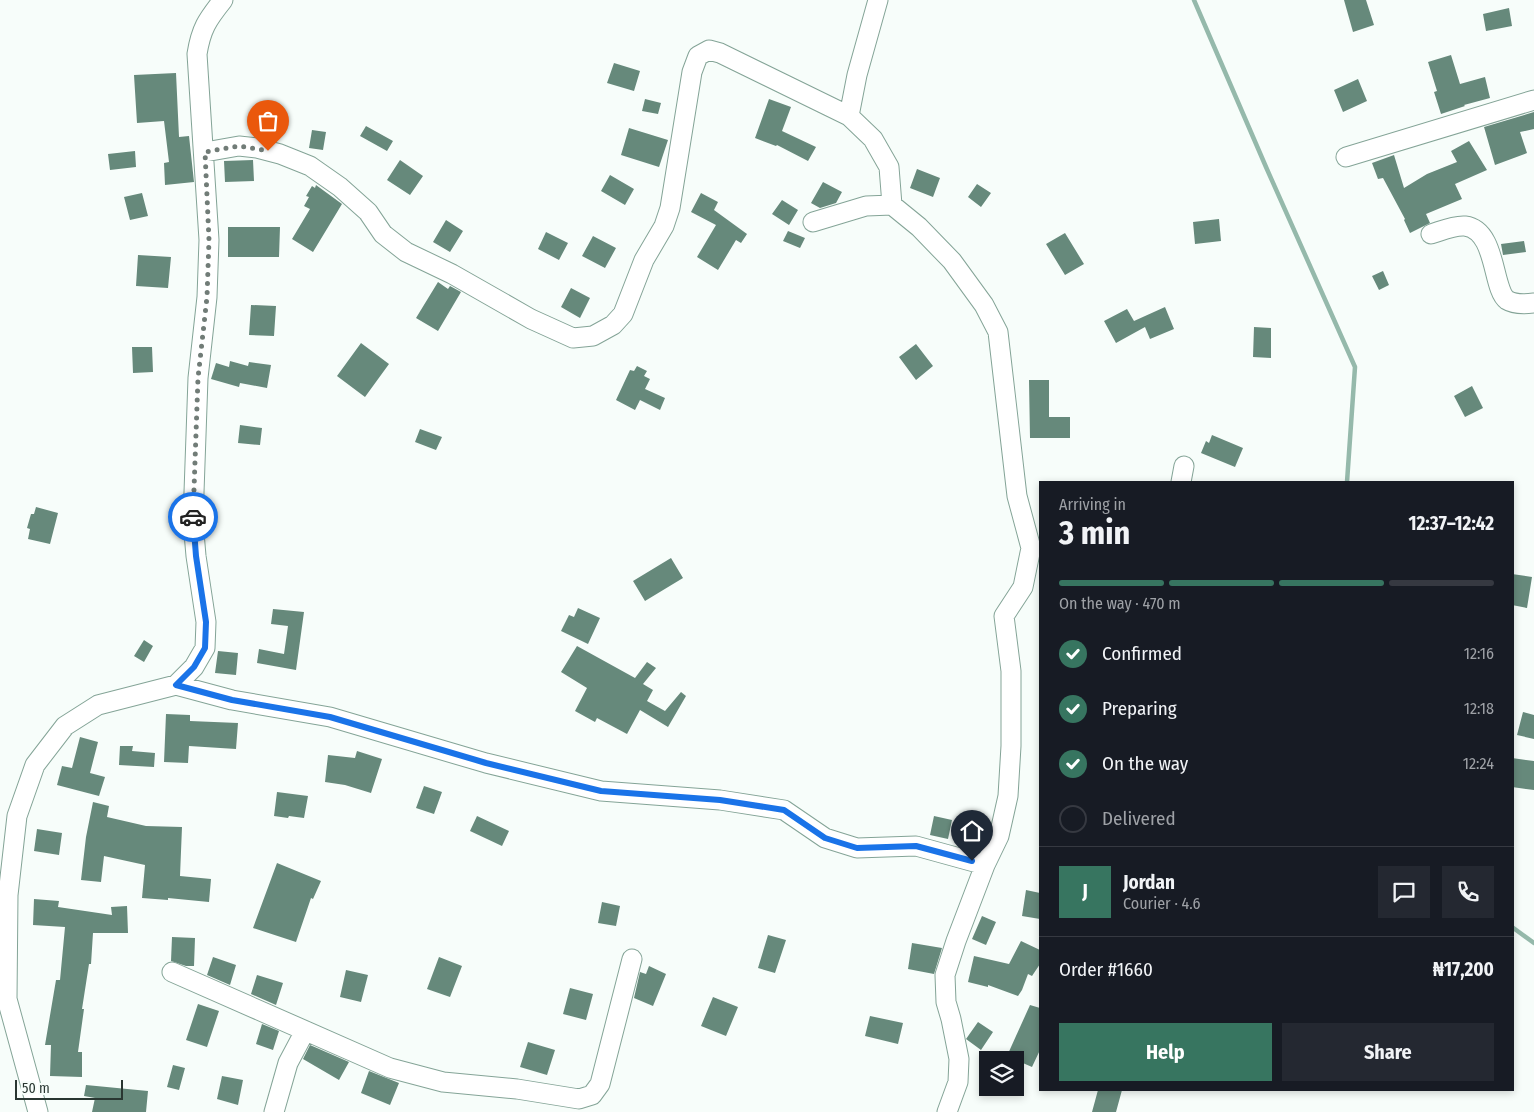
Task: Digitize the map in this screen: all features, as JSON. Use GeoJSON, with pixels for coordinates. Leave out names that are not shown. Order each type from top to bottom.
{"type":"FeatureCollection","features":[{"type":"Feature","properties":{"kind":"street"},"geometry":{"type":"LineString","coordinates":[[176,685],[194,667],[205,648],[206,622],[193,521],[198,378],[207,297],[209,240],[205,152],[197,54],[200,34],[211,15],[223,0]]}},
{"type":"Feature","properties":{"kind":"street"},"geometry":{"type":"LineString","coordinates":[[849,116],[857,75],[878,0]]}},
{"type":"Feature","properties":{"kind":"street"},"geometry":{"type":"LineString","coordinates":[[205,152],[239,146],[257,148],[280,154],[310,166],[340,187],[368,212],[383,234],[406,252],[452,274],[531,318],[573,338],[593,336],[613,325],[623,314],[644,260],[664,226],[672,199],[692,72],[698,56],[709,50],[720,53],[849,116],[873,138],[889,167],[892,205]]}},
{"type":"Feature","properties":{"kind":"street"},"geometry":{"type":"LineString","coordinates":[[1346,157],[1534,100]]}},
{"type":"Feature","properties":{"kind":"street"},"geometry":{"type":"LineString","coordinates":[[813,222],[866,206],[892,205],[919,227],[952,261],[984,305],[998,332],[1017,496],[1030,548],[1033,578],[1023,587],[1004,616],[1011,671],[1011,746],[1008,796],[999,836],[985,865],[956,940],[945,975],[946,1002],[959,1059],[958,1082],[947,1112]]}},
{"type":"Feature","properties":{"kind":"street"},"geometry":{"type":"LineString","coordinates":[[1431,234],[1457,226],[1467,226],[1475,231],[1483,238],[1493,261],[1502,294],[1514,303],[1534,303]]}},
{"type":"Feature","properties":{"kind":"street"},"geometry":{"type":"LineString","coordinates":[[38,1112],[7,999],[4,893],[17,816],[35,765],[65,726],[98,704],[176,685],[232,700],[330,717],[486,763],[601,791],[720,800],[784,810],[825,838],[857,848],[916,846],[985,865]]}},
{"type":"Feature","properties":{"kind":"street"},"geometry":{"type":"LineString","coordinates":[[172,972],[390,1068],[443,1082],[517,1088],[590,1103],[600,1084],[632,959]]}},
{"type":"Feature","properties":{"kind":"street"},"geometry":{"type":"LineString","coordinates":[[274,1112],[288,1064],[305,1031]]}},
{"type":"Feature","properties":{"kind":"building"},"geometry":{"type":"Polygon","coordinates":[[[1344,0],[1366,0],[1374,25],[1353,32],[1344,0]]]}},
{"type":"Feature","properties":{"kind":"building"},"geometry":{"type":"Polygon","coordinates":[[[1509,8],[1512,26],[1486,31],[1483,14],[1509,8]]]}},
{"type":"Feature","properties":{"kind":"building"},"geometry":{"type":"Polygon","coordinates":[[[1451,55],[1460,84],[1485,77],[1490,98],[1441,114],[1434,92],[1437,91],[1428,62],[1451,55]]]}},
{"type":"Feature","properties":{"kind":"building"},"geometry":{"type":"Polygon","coordinates":[[[614,63],[640,71],[634,91],[607,83],[614,63]]]}},
{"type":"Feature","properties":{"kind":"building"},"geometry":{"type":"Polygon","coordinates":[[[176,73],[179,137],[189,136],[194,182],[165,185],[164,163],[169,162],[164,121],[137,123],[134,75],[176,73]]]}},
{"type":"Feature","properties":{"kind":"building"},"geometry":{"type":"Polygon","coordinates":[[[1358,79],[1367,101],[1343,112],[1334,90],[1358,79]]]}},
{"type":"Feature","properties":{"kind":"building"},"geometry":{"type":"Polygon","coordinates":[[[645,99],[661,103],[658,114],[642,111],[645,99]]]}},
{"type":"Feature","properties":{"kind":"building"},"geometry":{"type":"Polygon","coordinates":[[[769,99],[791,107],[782,131],[816,147],[808,161],[777,145],[755,138],[769,99]]]}},
{"type":"Feature","properties":{"kind":"building"},"geometry":{"type":"Polygon","coordinates":[[[1534,112],[1534,129],[1520,132],[1527,153],[1495,165],[1484,127],[1534,112]]]}},
{"type":"Feature","properties":{"kind":"building"},"geometry":{"type":"Polygon","coordinates":[[[366,126],[393,141],[387,151],[360,136],[366,126]]]}},
{"type":"Feature","properties":{"kind":"building"},"geometry":{"type":"Polygon","coordinates":[[[629,128],[668,140],[659,167],[621,155],[629,128]]]}},
{"type":"Feature","properties":{"kind":"building"},"geometry":{"type":"Polygon","coordinates":[[[312,130],[326,132],[323,150],[309,148],[312,130]]]}},
{"type":"Feature","properties":{"kind":"building"},"geometry":{"type":"Polygon","coordinates":[[[1469,141],[1487,170],[1455,184],[1462,199],[1426,214],[1430,223],[1410,233],[1405,219],[1383,178],[1378,179],[1372,163],[1394,155],[1404,188],[1427,174],[1457,162],[1451,151],[1469,141]]]}},
{"type":"Feature","properties":{"kind":"building"},"geometry":{"type":"Polygon","coordinates":[[[135,151],[136,167],[110,170],[108,154],[135,151]]]}},
{"type":"Feature","properties":{"kind":"building"},"geometry":{"type":"Polygon","coordinates":[[[253,160],[254,181],[225,182],[224,161],[253,160]]]}},
{"type":"Feature","properties":{"kind":"building"},"geometry":{"type":"Polygon","coordinates":[[[400,160],[423,176],[410,195],[387,180],[400,160]]]}},
{"type":"Feature","properties":{"kind":"building"},"geometry":{"type":"Polygon","coordinates":[[[917,169],[940,178],[933,197],[910,188],[917,169]]]}},
{"type":"Feature","properties":{"kind":"building"},"geometry":{"type":"Polygon","coordinates":[[[610,175],[634,189],[625,205],[601,191],[610,175]]]}},
{"type":"Feature","properties":{"kind":"building"},"geometry":{"type":"Polygon","coordinates":[[[823,182],[842,192],[836,203],[820,208],[811,203],[823,182]]]}},
{"type":"Feature","properties":{"kind":"building"},"geometry":{"type":"Polygon","coordinates":[[[977,184],[991,193],[981,207],[968,197],[977,184]]]}},
{"type":"Feature","properties":{"kind":"building"},"geometry":{"type":"Polygon","coordinates":[[[316,185],[342,204],[313,252],[292,239],[310,209],[304,206],[309,197],[306,196],[312,186],[315,188],[316,185]]]}},
{"type":"Feature","properties":{"kind":"building"},"geometry":{"type":"Polygon","coordinates":[[[142,193],[148,216],[130,220],[124,197],[142,193]]]}},
{"type":"Feature","properties":{"kind":"building"},"geometry":{"type":"Polygon","coordinates":[[[701,193],[718,202],[714,210],[747,234],[741,243],[736,240],[718,270],[697,257],[716,225],[691,212],[701,193]]]}},
{"type":"Feature","properties":{"kind":"building"},"geometry":{"type":"Polygon","coordinates":[[[782,200],[798,210],[789,225],[772,214],[782,200]]]}},
{"type":"Feature","properties":{"kind":"building"},"geometry":{"type":"Polygon","coordinates":[[[1219,219],[1221,241],[1195,244],[1193,222],[1219,219]]]}},
{"type":"Feature","properties":{"kind":"building"},"geometry":{"type":"Polygon","coordinates":[[[446,220],[463,231],[450,252],[433,242],[446,220]]]}},
{"type":"Feature","properties":{"kind":"building"},"geometry":{"type":"Polygon","coordinates":[[[228,227],[280,227],[279,257],[228,257],[228,227]]]}},
{"type":"Feature","properties":{"kind":"building"},"geometry":{"type":"Polygon","coordinates":[[[788,231],[805,238],[800,248],[783,241],[788,231]]]}},
{"type":"Feature","properties":{"kind":"building"},"geometry":{"type":"Polygon","coordinates":[[[546,232],[568,243],[559,260],[538,249],[546,232]]]}},
{"type":"Feature","properties":{"kind":"building"},"geometry":{"type":"Polygon","coordinates":[[[1065,233],[1084,264],[1065,275],[1046,244],[1065,233]]]}},
{"type":"Feature","properties":{"kind":"building"},"geometry":{"type":"Polygon","coordinates":[[[593,236],[616,248],[605,268],[582,256],[593,236]]]}},
{"type":"Feature","properties":{"kind":"building"},"geometry":{"type":"Polygon","coordinates":[[[1524,241],[1526,252],[1503,255],[1501,244],[1524,241]]]}},
{"type":"Feature","properties":{"kind":"building"},"geometry":{"type":"Polygon","coordinates":[[[138,255],[171,257],[168,288],[136,286],[138,255]]]}},
{"type":"Feature","properties":{"kind":"building"},"geometry":{"type":"Polygon","coordinates":[[[1383,271],[1389,285],[1379,290],[1372,276],[1383,271]]]}},
{"type":"Feature","properties":{"kind":"building"},"geometry":{"type":"Polygon","coordinates":[[[438,282],[448,289],[450,286],[461,292],[438,331],[416,318],[438,282]]]}},
{"type":"Feature","properties":{"kind":"building"},"geometry":{"type":"Polygon","coordinates":[[[571,288],[590,298],[580,318],[561,307],[571,288]]]}},
{"type":"Feature","properties":{"kind":"building"},"geometry":{"type":"Polygon","coordinates":[[[251,305],[276,306],[274,336],[249,335],[251,305]]]}},
{"type":"Feature","properties":{"kind":"building"},"geometry":{"type":"Polygon","coordinates":[[[1165,307],[1174,329],[1150,339],[1145,327],[1116,343],[1104,321],[1127,309],[1134,321],[1165,307]]]}},
{"type":"Feature","properties":{"kind":"building"},"geometry":{"type":"Polygon","coordinates":[[[1254,327],[1271,328],[1271,358],[1253,357],[1254,327]]]}},
{"type":"Feature","properties":{"kind":"building"},"geometry":{"type":"Polygon","coordinates":[[[361,343],[389,364],[365,397],[337,376],[361,343]]]}},
{"type":"Feature","properties":{"kind":"building"},"geometry":{"type":"Polygon","coordinates":[[[916,344],[933,366],[916,380],[899,357],[916,344]]]}},
{"type":"Feature","properties":{"kind":"building"},"geometry":{"type":"Polygon","coordinates":[[[132,347],[152,347],[153,372],[133,373],[132,347]]]}},
{"type":"Feature","properties":{"kind":"building"},"geometry":{"type":"Polygon","coordinates":[[[230,361],[248,366],[249,362],[271,365],[267,388],[240,383],[239,387],[211,379],[216,363],[229,367],[230,361]]]}},
{"type":"Feature","properties":{"kind":"building"},"geometry":{"type":"Polygon","coordinates":[[[637,366],[647,371],[644,376],[650,379],[645,389],[665,398],[660,410],[640,400],[635,410],[616,400],[630,370],[634,371],[637,366]]]}},
{"type":"Feature","properties":{"kind":"building"},"geometry":{"type":"Polygon","coordinates":[[[1029,380],[1049,380],[1049,417],[1070,417],[1070,438],[1030,438],[1029,380]]]}},
{"type":"Feature","properties":{"kind":"building"},"geometry":{"type":"Polygon","coordinates":[[[1472,386],[1483,408],[1465,417],[1454,396],[1472,386]]]}},
{"type":"Feature","properties":{"kind":"building"},"geometry":{"type":"Polygon","coordinates":[[[240,425],[262,428],[260,445],[238,443],[240,425]]]}},
{"type":"Feature","properties":{"kind":"building"},"geometry":{"type":"Polygon","coordinates":[[[420,429],[442,437],[436,450],[415,442],[420,429]]]}},
{"type":"Feature","properties":{"kind":"building"},"geometry":{"type":"Polygon","coordinates":[[[1212,435],[1243,448],[1235,467],[1201,453],[1206,441],[1209,443],[1212,435]]]}},
{"type":"Feature","properties":{"kind":"building"},"geometry":{"type":"Polygon","coordinates":[[[36,507],[58,513],[50,544],[28,539],[30,529],[27,528],[31,514],[34,514],[36,507]]]}},
{"type":"Feature","properties":{"kind":"building"},"geometry":{"type":"Polygon","coordinates":[[[671,558],[683,578],[645,601],[633,581],[671,558]]]}},
{"type":"Feature","properties":{"kind":"building"},"geometry":{"type":"Polygon","coordinates":[[[1514,574],[1532,577],[1527,608],[1514,605],[1514,574]]]}},
{"type":"Feature","properties":{"kind":"building"},"geometry":{"type":"Polygon","coordinates":[[[578,608],[600,618],[588,644],[561,631],[569,615],[574,617],[578,608]]]}},
{"type":"Feature","properties":{"kind":"building"},"geometry":{"type":"Polygon","coordinates":[[[273,609],[304,612],[296,670],[257,663],[259,649],[284,654],[288,626],[271,624],[273,609]]]}},
{"type":"Feature","properties":{"kind":"building"},"geometry":{"type":"Polygon","coordinates":[[[144,640],[153,646],[144,662],[134,656],[144,640]]]}},
{"type":"Feature","properties":{"kind":"building"},"geometry":{"type":"Polygon","coordinates":[[[577,646],[635,678],[647,662],[656,668],[643,684],[653,690],[647,701],[665,711],[681,692],[686,696],[668,727],[640,710],[627,734],[597,718],[595,722],[575,711],[587,688],[561,672],[577,646]]]}},
{"type":"Feature","properties":{"kind":"building"},"geometry":{"type":"Polygon","coordinates":[[[218,651],[238,653],[236,675],[215,673],[218,651]]]}},
{"type":"Feature","properties":{"kind":"building"},"geometry":{"type":"Polygon","coordinates":[[[1523,712],[1534,715],[1534,739],[1517,735],[1523,712]]]}},
{"type":"Feature","properties":{"kind":"building"},"geometry":{"type":"Polygon","coordinates":[[[166,714],[190,715],[190,721],[238,723],[236,749],[189,746],[188,763],[164,762],[166,714]]]}},
{"type":"Feature","properties":{"kind":"building"},"geometry":{"type":"Polygon","coordinates":[[[80,737],[98,742],[90,773],[105,777],[99,796],[57,785],[62,766],[72,768],[80,737]]]}},
{"type":"Feature","properties":{"kind":"building"},"geometry":{"type":"Polygon","coordinates":[[[120,746],[133,746],[132,751],[155,753],[154,767],[119,765],[120,746]]]}},
{"type":"Feature","properties":{"kind":"building"},"geometry":{"type":"Polygon","coordinates":[[[357,751],[382,759],[371,793],[345,785],[325,782],[328,755],[355,758],[357,751]]]}},
{"type":"Feature","properties":{"kind":"building"},"geometry":{"type":"Polygon","coordinates":[[[1514,758],[1534,761],[1534,790],[1514,787],[1514,758]]]}},
{"type":"Feature","properties":{"kind":"building"},"geometry":{"type":"Polygon","coordinates":[[[424,786],[442,792],[434,814],[416,808],[424,786]]]}},
{"type":"Feature","properties":{"kind":"building"},"geometry":{"type":"Polygon","coordinates":[[[277,792],[308,796],[304,818],[274,816],[277,792]]]}},
{"type":"Feature","properties":{"kind":"building"},"geometry":{"type":"Polygon","coordinates":[[[93,802],[109,806],[107,817],[146,826],[182,827],[180,876],[211,879],[209,902],[168,898],[168,900],[142,898],[145,865],[104,856],[101,882],[81,880],[86,837],[93,802]]]}},
{"type":"Feature","properties":{"kind":"building"},"geometry":{"type":"Polygon","coordinates":[[[477,816],[509,831],[502,846],[470,831],[477,816]]]}},
{"type":"Feature","properties":{"kind":"building"},"geometry":{"type":"Polygon","coordinates":[[[934,816],[952,820],[948,839],[930,835],[934,816]]]}},
{"type":"Feature","properties":{"kind":"building"},"geometry":{"type":"Polygon","coordinates":[[[978,825],[989,828],[982,845],[973,843],[978,825]]]}},
{"type":"Feature","properties":{"kind":"building"},"geometry":{"type":"Polygon","coordinates":[[[37,829],[62,833],[59,855],[34,851],[37,829]]]}},
{"type":"Feature","properties":{"kind":"building"},"geometry":{"type":"Polygon","coordinates":[[[277,863],[321,881],[313,899],[311,898],[296,942],[253,928],[277,863]]]}},
{"type":"Feature","properties":{"kind":"building"},"geometry":{"type":"Polygon","coordinates":[[[1026,890],[1039,893],[1039,919],[1022,916],[1026,890]]]}},
{"type":"Feature","properties":{"kind":"building"},"geometry":{"type":"Polygon","coordinates":[[[34,899],[59,901],[58,907],[112,915],[111,907],[127,906],[128,933],[93,933],[91,964],[89,964],[82,1009],[84,1009],[78,1052],[82,1052],[82,1077],[50,1076],[51,1045],[45,1045],[56,980],[60,980],[65,927],[33,925],[34,899]]]}},
{"type":"Feature","properties":{"kind":"building"},"geometry":{"type":"Polygon","coordinates":[[[602,902],[620,906],[616,926],[598,923],[602,902]]]}},
{"type":"Feature","properties":{"kind":"building"},"geometry":{"type":"Polygon","coordinates":[[[982,916],[996,922],[986,945],[972,939],[982,916]]]}},
{"type":"Feature","properties":{"kind":"building"},"geometry":{"type":"Polygon","coordinates":[[[768,935],[786,940],[775,973],[758,968],[768,935]]]}},
{"type":"Feature","properties":{"kind":"building"},"geometry":{"type":"Polygon","coordinates":[[[172,937],[195,938],[194,966],[186,966],[171,961],[172,937]]]}},
{"type":"Feature","properties":{"kind":"building"},"geometry":{"type":"Polygon","coordinates":[[[1021,941],[1039,950],[1039,966],[1032,976],[1028,974],[1018,996],[988,985],[988,987],[968,982],[974,956],[1009,964],[1021,941]]]}},
{"type":"Feature","properties":{"kind":"building"},"geometry":{"type":"Polygon","coordinates":[[[912,943],[942,948],[934,974],[908,969],[912,943]]]}},
{"type":"Feature","properties":{"kind":"building"},"geometry":{"type":"Polygon","coordinates":[[[213,957],[236,965],[230,985],[207,975],[213,957]]]}},
{"type":"Feature","properties":{"kind":"building"},"geometry":{"type":"Polygon","coordinates":[[[439,957],[462,966],[450,997],[427,989],[439,957]]]}},
{"type":"Feature","properties":{"kind":"building"},"geometry":{"type":"Polygon","coordinates":[[[649,966],[666,974],[653,1006],[634,998],[640,972],[646,974],[649,966]]]}},
{"type":"Feature","properties":{"kind":"building"},"geometry":{"type":"Polygon","coordinates":[[[346,970],[368,975],[361,1002],[340,997],[346,970]]]}},
{"type":"Feature","properties":{"kind":"building"},"geometry":{"type":"Polygon","coordinates":[[[257,975],[283,983],[276,1005],[251,994],[257,975]]]}},
{"type":"Feature","properties":{"kind":"building"},"geometry":{"type":"Polygon","coordinates":[[[570,988],[593,994],[586,1020],[563,1014],[570,988]]]}},
{"type":"Feature","properties":{"kind":"building"},"geometry":{"type":"Polygon","coordinates":[[[713,997],[738,1007],[726,1036],[701,1026],[713,997]]]}},
{"type":"Feature","properties":{"kind":"building"},"geometry":{"type":"Polygon","coordinates":[[[198,1004],[219,1011],[207,1047],[186,1040],[198,1004]]]}},
{"type":"Feature","properties":{"kind":"building"},"geometry":{"type":"Polygon","coordinates":[[[1030,1005],[1039,1008],[1039,1052],[1032,1067],[1024,1063],[1024,1051],[1009,1051],[1030,1005]]]}},
{"type":"Feature","properties":{"kind":"building"},"geometry":{"type":"Polygon","coordinates":[[[870,1016],[903,1023],[898,1044],[865,1036],[870,1016]]]}},
{"type":"Feature","properties":{"kind":"building"},"geometry":{"type":"Polygon","coordinates":[[[978,1022],[993,1032],[981,1050],[966,1039],[978,1022]]]}},
{"type":"Feature","properties":{"kind":"building"},"geometry":{"type":"Polygon","coordinates":[[[262,1024],[279,1031],[273,1050],[256,1044],[262,1024]]]}},
{"type":"Feature","properties":{"kind":"building"},"geometry":{"type":"Polygon","coordinates":[[[528,1042],[555,1050],[547,1075],[520,1067],[528,1042]]]}},
{"type":"Feature","properties":{"kind":"building"},"geometry":{"type":"Polygon","coordinates":[[[310,1045],[349,1062],[339,1080],[303,1059],[310,1045]]]}},
{"type":"Feature","properties":{"kind":"building"},"geometry":{"type":"Polygon","coordinates":[[[173,1065],[185,1068],[179,1090],[167,1087],[173,1065]]]}},
{"type":"Feature","properties":{"kind":"building"},"geometry":{"type":"Polygon","coordinates":[[[369,1071],[399,1083],[390,1105],[361,1093],[369,1071]]]}},
{"type":"Feature","properties":{"kind":"building"},"geometry":{"type":"Polygon","coordinates":[[[222,1076],[243,1080],[238,1105],[217,1099],[222,1076]]]}},
{"type":"Feature","properties":{"kind":"building"},"geometry":{"type":"Polygon","coordinates":[[[86,1085],[148,1091],[146,1112],[92,1112],[95,1098],[84,1096],[86,1085]]]}},
{"type":"Feature","properties":{"kind":"building"},"geometry":{"type":"Polygon","coordinates":[[[1098,1091],[1122,1091],[1116,1112],[1092,1112],[1098,1091]]]}},
{"type":"Feature","properties":{"kind":"waterway"},"geometry":{"type":"LineString","coordinates":[[1194,0],[1355,367],[1347,481]]}},
{"type":"Feature","properties":{"kind":"waterway"},"geometry":{"type":"LineString","coordinates":[[1514,928],[1534,943]]}},
{"type":"Feature","properties":{"kind":"way so far"},"geometry":{"type":"LineString","coordinates":[[193,517],[198,378],[207,297],[209,240],[205,152],[239,146],[268,151]]}},
{"type":"Feature","properties":{"kind":"route"},"geometry":{"type":"LineString","coordinates":[[193,517],[196,556],[206,622],[205,648],[194,667],[176,685],[232,700],[330,717],[486,763],[601,791],[720,800],[784,810],[825,838],[857,848],[916,846],[972,861]]}}]}
